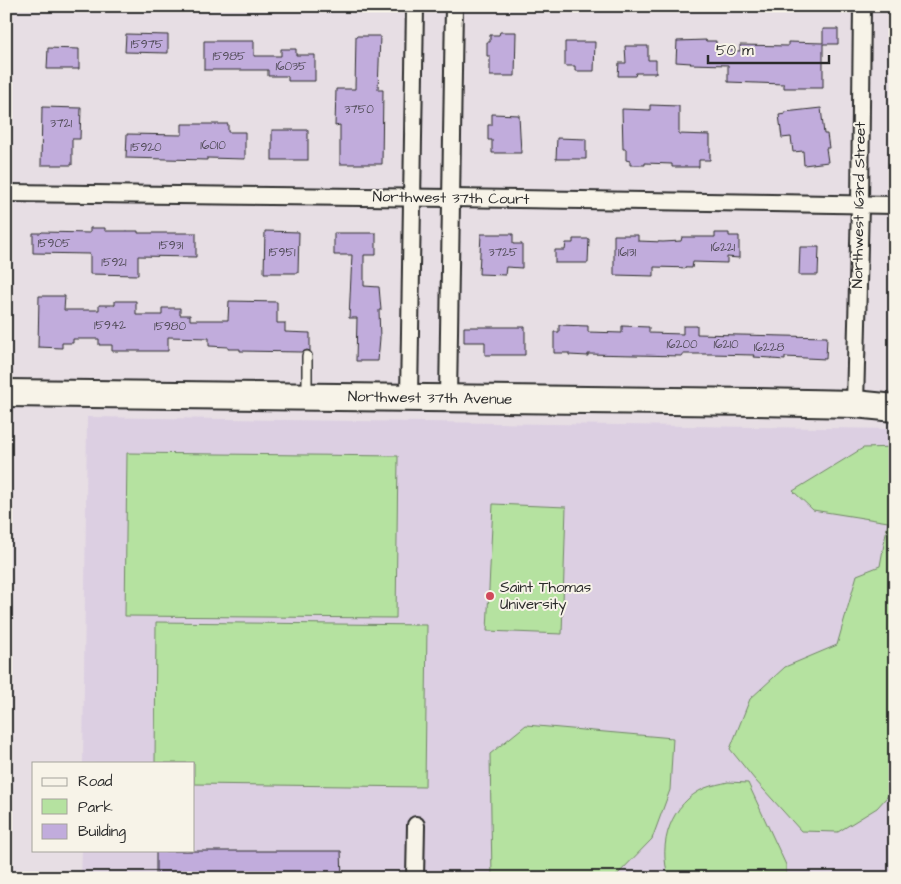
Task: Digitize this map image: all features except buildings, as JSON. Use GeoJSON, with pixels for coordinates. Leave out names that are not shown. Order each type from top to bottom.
{"type":"FeatureCollection","features":[{"type":"Feature","properties":{"kind":"main road","name":"Northwest 37th Avenue"},"geometry":{"type":"LineString","coordinates":[[6,393],[855,404],[895,408]]}},
{"type":"Feature","properties":{"kind":"main road","name":"Northwest 37th Avenue"},"geometry":{"type":"LineString","coordinates":[[855,404],[895,400]]}},
{"type":"Feature","properties":{"kind":"street"},"geometry":{"type":"LineString","coordinates":[[409,398],[415,6]]}},
{"type":"Feature","properties":{"kind":"street"},"geometry":{"type":"LineString","coordinates":[[448,398],[454,6]]}},
{"type":"Feature","properties":{"kind":"street","name":"Northwest 163rd Street"},"geometry":{"type":"LineString","coordinates":[[855,404],[862,6]]}},
{"type":"Feature","properties":{"kind":"street","name":"Northwest 37th Court"},"geometry":{"type":"LineString","coordinates":[[6,193],[895,205]]}},
{"type":"Feature","properties":{"kind":"street"},"geometry":{"type":"LineString","coordinates":[[415,878],[416,825]]}},
{"type":"Feature","properties":{"kind":"lane"},"geometry":{"type":"LineString","coordinates":[[307,356],[307,397]]}},
{"type":"Feature","properties":{"kind":"shaded area","name":"Saint Thomas University"},"geometry":{"type":"Polygon","coordinates":[[[87,417],[895,429],[895,878],[81,878],[82,852],[195,852],[195,762],[83,762],[87,417]]]}},
{"type":"Feature","properties":{"kind":"green space"},"geometry":{"type":"Polygon","coordinates":[[[895,447],[895,788],[877,808],[838,832],[801,831],[730,749],[750,699],[785,667],[837,645],[857,575],[880,566],[888,522],[813,510],[793,491],[863,448],[895,447]]]}},
{"type":"Feature","properties":{"kind":"green space"},"geometry":{"type":"Polygon","coordinates":[[[127,453],[398,456],[396,618],[125,616],[127,453]]]}},
{"type":"Feature","properties":{"kind":"green space"},"geometry":{"type":"Polygon","coordinates":[[[493,504],[566,507],[562,634],[487,631],[493,504]]]}},
{"type":"Feature","properties":{"kind":"green space"},"geometry":{"type":"Polygon","coordinates":[[[156,622],[427,625],[425,787],[195,784],[195,762],[155,762],[156,622]]]}},
{"type":"Feature","properties":{"kind":"green space"},"geometry":{"type":"Polygon","coordinates":[[[526,725],[673,738],[670,790],[652,839],[614,878],[492,878],[490,754],[526,725]]]}},
{"type":"Feature","properties":{"kind":"green space"},"geometry":{"type":"Polygon","coordinates":[[[728,782],[748,783],[786,865],[786,874],[782,878],[669,878],[665,852],[666,839],[676,814],[693,795],[708,787],[728,782]]]}},
{"type":"Feature","properties":{"kind":"place","name":"Saint Thomas University"},"geometry":{"type":"Point","coordinates":[490,596]}}]}
